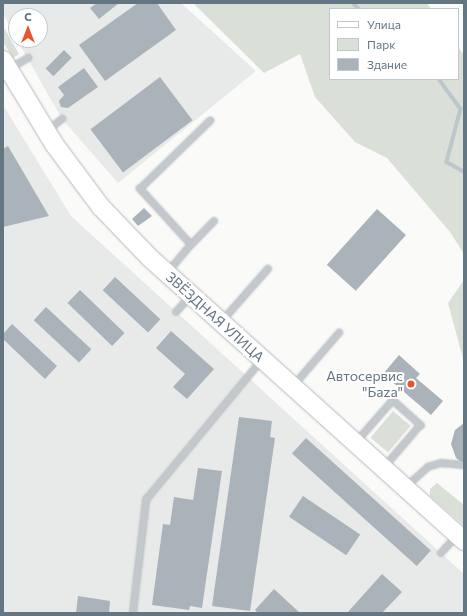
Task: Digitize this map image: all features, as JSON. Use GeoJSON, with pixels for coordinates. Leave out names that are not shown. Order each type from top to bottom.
{"type":"FeatureCollection","features":[{"type":"Feature","properties":{"kind":"main road","name":"ЗВЁЗДНАЯ УЛИЦА"},"geometry":{"type":"LineString","coordinates":[[6,65],[47,131],[101,207],[167,273],[220,322],[461,538]]}},
{"type":"Feature","properties":{"kind":"lane"},"geometry":{"type":"LineString","coordinates":[[6,65],[28,58]]}},
{"type":"Feature","properties":{"kind":"lane"},"geometry":{"type":"LineString","coordinates":[[47,131],[62,119]]}},
{"type":"Feature","properties":{"kind":"lane"},"geometry":{"type":"LineString","coordinates":[[191,245],[140,189],[210,121]]}},
{"type":"Feature","properties":{"kind":"lane"},"geometry":{"type":"LineString","coordinates":[[167,273],[214,221]]}},
{"type":"Feature","properties":{"kind":"lane"},"geometry":{"type":"LineString","coordinates":[[220,322],[268,269]]}},
{"type":"Feature","properties":{"kind":"lane"},"geometry":{"type":"LineString","coordinates":[[176,312],[192,296]]}},
{"type":"Feature","properties":{"kind":"lane"},"geometry":{"type":"LineString","coordinates":[[292,386],[339,333]]}},
{"type":"Feature","properties":{"kind":"lane"},"geometry":{"type":"LineString","coordinates":[[133,613],[146,500],[263,360]]}},
{"type":"Feature","properties":{"kind":"lane"},"geometry":{"type":"LineString","coordinates":[[355,443],[393,400],[421,425],[384,468]]}},
{"type":"Feature","properties":{"kind":"lane"},"geometry":{"type":"LineString","coordinates":[[405,488],[428,467],[441,463],[464,465]]}},
{"type":"Feature","properties":{"kind":"lane"},"geometry":{"type":"LineString","coordinates":[[441,553],[461,538]]}},
{"type":"Feature","properties":{"kind":"shaded area"},"geometry":{"type":"Polygon","coordinates":[[[3,3],[181,3],[256,71],[118,183],[62,119],[22,48],[48,48],[48,8],[8,8],[8,23],[3,14],[3,3]]]}},
{"type":"Feature","properties":{"kind":"shaded area"},"geometry":{"type":"Polygon","coordinates":[[[3,105],[71,216],[464,574],[464,613],[3,613],[3,105]]]}},
{"type":"Feature","properties":{"kind":"green space"},"geometry":{"type":"Polygon","coordinates":[[[193,3],[427,3],[430,8],[329,8],[329,80],[459,80],[459,48],[464,55],[464,254],[450,232],[387,158],[355,142],[315,97],[300,54],[264,73],[193,3]]]}},
{"type":"Feature","properties":{"kind":"green space"},"geometry":{"type":"Polygon","coordinates":[[[3,26],[8,35],[8,48],[16,48],[19,54],[13,58],[3,42],[3,26]]]}},
{"type":"Feature","properties":{"kind":"green space"},"geometry":{"type":"Polygon","coordinates":[[[464,280],[464,362],[448,303],[464,280]]]}},
{"type":"Feature","properties":{"kind":"green space"},"geometry":{"type":"Polygon","coordinates":[[[393,411],[411,426],[388,453],[371,438],[393,411]]]}},
{"type":"Feature","properties":{"kind":"green space"},"geometry":{"type":"Polygon","coordinates":[[[437,483],[464,505],[464,526],[430,496],[430,489],[437,483]]]}},
{"type":"Feature","properties":{"kind":"building"},"geometry":{"type":"Polygon","coordinates":[[[97,3],[119,3],[99,19],[90,8],[97,3]]]}},
{"type":"Feature","properties":{"kind":"building"},"geometry":{"type":"Polygon","coordinates":[[[138,3],[157,3],[176,30],[105,81],[79,45],[138,3]]]}},
{"type":"Feature","properties":{"kind":"building"},"geometry":{"type":"Polygon","coordinates":[[[64,50],[72,58],[53,76],[46,68],[64,50]]]}},
{"type":"Feature","properties":{"kind":"building"},"geometry":{"type":"Polygon","coordinates":[[[84,68],[98,87],[68,108],[61,107],[59,101],[64,95],[58,87],[84,68]]]}},
{"type":"Feature","properties":{"kind":"building"},"geometry":{"type":"Polygon","coordinates":[[[160,77],[192,120],[123,172],[91,129],[160,77]]]}},
{"type":"Feature","properties":{"kind":"building"},"geometry":{"type":"Polygon","coordinates":[[[8,146],[49,216],[3,227],[3,149],[8,146]]]}},
{"type":"Feature","properties":{"kind":"building"},"geometry":{"type":"Polygon","coordinates":[[[144,208],[152,216],[138,226],[132,219],[144,208]]]}},
{"type":"Feature","properties":{"kind":"building"},"geometry":{"type":"Polygon","coordinates":[[[377,209],[406,235],[356,291],[327,265],[377,209]]]}},
{"type":"Feature","properties":{"kind":"building"},"geometry":{"type":"Polygon","coordinates":[[[115,277],[160,319],[148,332],[103,290],[115,277]]]}},
{"type":"Feature","properties":{"kind":"building"},"geometry":{"type":"Polygon","coordinates":[[[80,290],[125,333],[112,346],[67,303],[80,290]]]}},
{"type":"Feature","properties":{"kind":"building"},"geometry":{"type":"Polygon","coordinates":[[[46,307],[91,349],[79,362],[34,320],[46,307]]]}},
{"type":"Feature","properties":{"kind":"building"},"geometry":{"type":"Polygon","coordinates":[[[12,324],[57,366],[45,379],[3,339],[3,334],[12,324]]]}},
{"type":"Feature","properties":{"kind":"building"},"geometry":{"type":"Polygon","coordinates":[[[171,331],[214,369],[187,399],[173,387],[185,374],[156,348],[171,331]]]}},
{"type":"Feature","properties":{"kind":"building"},"geometry":{"type":"Polygon","coordinates":[[[399,355],[420,374],[416,378],[443,401],[431,415],[383,374],[399,355]]]}},
{"type":"Feature","properties":{"kind":"building"},"geometry":{"type":"Polygon","coordinates":[[[239,417],[272,421],[270,437],[275,438],[250,611],[212,606],[239,417]]]}},
{"type":"Feature","properties":{"kind":"building"},"geometry":{"type":"Polygon","coordinates":[[[464,423],[464,464],[456,458],[451,444],[455,430],[464,423]]]}},
{"type":"Feature","properties":{"kind":"building"},"geometry":{"type":"Polygon","coordinates":[[[306,438],[431,550],[417,566],[292,454],[306,438]]]}},
{"type":"Feature","properties":{"kind":"building"},"geometry":{"type":"Polygon","coordinates":[[[198,468],[222,471],[202,608],[190,606],[189,610],[152,605],[163,524],[170,525],[174,497],[193,500],[198,468]]]}},
{"type":"Feature","properties":{"kind":"building"},"geometry":{"type":"Polygon","coordinates":[[[303,496],[360,535],[346,555],[289,517],[303,496]]]}},
{"type":"Feature","properties":{"kind":"building"},"geometry":{"type":"Polygon","coordinates":[[[382,574],[402,592],[382,613],[347,613],[382,574]]]}},
{"type":"Feature","properties":{"kind":"building"},"geometry":{"type":"Polygon","coordinates":[[[274,589],[300,613],[258,613],[255,610],[274,589]]]}},
{"type":"Feature","properties":{"kind":"building"},"geometry":{"type":"Polygon","coordinates":[[[78,596],[110,601],[109,613],[76,613],[78,596]]]}},
{"type":"Feature","properties":{"kind":"waterway"},"geometry":{"type":"LineString","coordinates":[[353,3],[358,8]]}},
{"type":"Feature","properties":{"kind":"waterway"},"geometry":{"type":"LineString","coordinates":[[440,80],[461,109],[447,162],[464,172]]}},
{"type":"Feature","properties":{"kind":"place","name":"Автосервис \"Баzа\""},"geometry":{"type":"Point","coordinates":[411,384]}}]}
